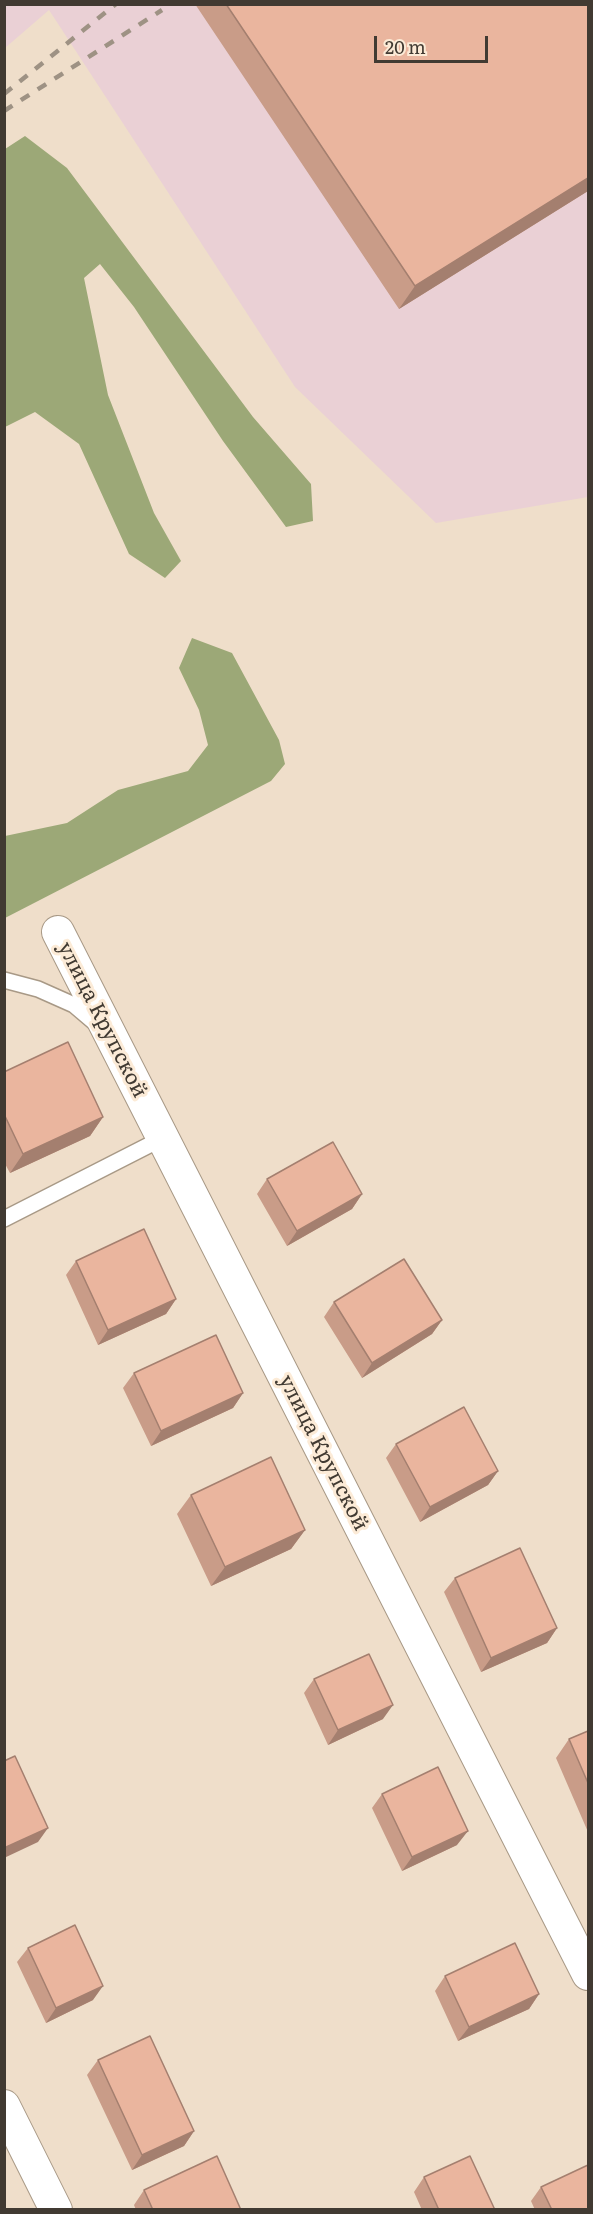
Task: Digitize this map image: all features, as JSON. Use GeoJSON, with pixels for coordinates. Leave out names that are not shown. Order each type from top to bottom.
{"type":"FeatureCollection","features":[{"type":"Feature","properties":{"kind":"street","name":"улица Крупской"},"geometry":{"type":"LineString","coordinates":[[58,932],[588,1974]]}},
{"type":"Feature","properties":{"kind":"street"},"geometry":{"type":"LineString","coordinates":[[4,2106],[56,2210]]}},
{"type":"Feature","properties":{"kind":"lane"},"geometry":{"type":"LineString","coordinates":[[4,980],[38,989],[74,1005],[112,1038]]}},
{"type":"Feature","properties":{"kind":"lane"},"geometry":{"type":"LineString","coordinates":[[4,1219],[163,1138]]}},
{"type":"Feature","properties":{"kind":"shaded area"},"geometry":{"type":"Polygon","coordinates":[[[5,5],[588,5],[588,497],[436,523],[295,387],[49,10],[5,48],[5,5]]]}},
{"type":"Feature","properties":{"kind":"green space"},"geometry":{"type":"Polygon","coordinates":[[[25,136],[67,168],[253,417],[311,484],[313,521],[286,527],[223,441],[134,307],[100,264],[84,278],[108,395],[154,513],[181,561],[165,578],[129,554],[79,444],[35,412],[5,427],[5,149],[25,136]]]}},
{"type":"Feature","properties":{"kind":"green space"},"geometry":{"type":"Polygon","coordinates":[[[192,638],[232,653],[279,740],[285,764],[271,781],[5,918],[5,836],[67,823],[118,790],[188,771],[208,745],[199,710],[179,668],[192,638]]]}},
{"type":"Feature","properties":{"kind":"building"},"geometry":{"type":"Polygon","coordinates":[[[226,4],[588,4],[588,178],[415,286],[226,4]]]}},
{"type":"Feature","properties":{"kind":"building"},"geometry":{"type":"Polygon","coordinates":[[[68,1042],[103,1117],[23,1154],[4,1114],[4,1072],[68,1042]]]}},
{"type":"Feature","properties":{"kind":"building"},"geometry":{"type":"Polygon","coordinates":[[[333,1142],[362,1194],[297,1231],[267,1179],[333,1142]]]}},
{"type":"Feature","properties":{"kind":"building"},"geometry":{"type":"Polygon","coordinates":[[[144,1229],[176,1299],[108,1330],[76,1261],[144,1229]]]}},
{"type":"Feature","properties":{"kind":"building"},"geometry":{"type":"Polygon","coordinates":[[[404,1259],[442,1320],[372,1363],[334,1302],[404,1259]]]}},
{"type":"Feature","properties":{"kind":"building"},"geometry":{"type":"Polygon","coordinates":[[[216,1335],[243,1393],[161,1431],[134,1373],[216,1335]]]}},
{"type":"Feature","properties":{"kind":"building"},"geometry":{"type":"Polygon","coordinates":[[[464,1407],[498,1471],[430,1507],[396,1444],[464,1407]]]}},
{"type":"Feature","properties":{"kind":"building"},"geometry":{"type":"Polygon","coordinates":[[[271,1457],[305,1530],[225,1567],[191,1495],[271,1457]]]}},
{"type":"Feature","properties":{"kind":"building"},"geometry":{"type":"Polygon","coordinates":[[[520,1548],[557,1628],[491,1658],[455,1578],[520,1548]]]}},
{"type":"Feature","properties":{"kind":"building"},"geometry":{"type":"Polygon","coordinates":[[[369,1654],[393,1705],[338,1730],[314,1679],[369,1654]]]}},
{"type":"Feature","properties":{"kind":"building"},"geometry":{"type":"Polygon","coordinates":[[[588,1731],[588,1783],[569,1739],[588,1731]]]}},
{"type":"Feature","properties":{"kind":"building"},"geometry":{"type":"Polygon","coordinates":[[[15,1756],[48,1828],[4,1848],[4,1761],[15,1756]]]}},
{"type":"Feature","properties":{"kind":"building"},"geometry":{"type":"Polygon","coordinates":[[[438,1767],[468,1831],[412,1857],[382,1794],[438,1767]]]}},
{"type":"Feature","properties":{"kind":"building"},"geometry":{"type":"Polygon","coordinates":[[[75,1925],[103,1986],[56,2008],[28,1948],[75,1925]]]}},
{"type":"Feature","properties":{"kind":"building"},"geometry":{"type":"Polygon","coordinates":[[[515,1943],[539,1994],[469,2027],[445,1976],[515,1943]]]}},
{"type":"Feature","properties":{"kind":"building"},"geometry":{"type":"Polygon","coordinates":[[[150,2036],[194,2131],[142,2155],[98,2060],[150,2036]]]}},
{"type":"Feature","properties":{"kind":"building"},"geometry":{"type":"Polygon","coordinates":[[[217,2156],[241,2210],[153,2210],[144,2190],[217,2156]]]}},
{"type":"Feature","properties":{"kind":"building"},"geometry":{"type":"Polygon","coordinates":[[[470,2156],[495,2210],[439,2210],[424,2177],[470,2156]]]}},
{"type":"Feature","properties":{"kind":"building"},"geometry":{"type":"Polygon","coordinates":[[[588,2165],[588,2210],[552,2210],[541,2187],[588,2165]]]}},
{"type":"Feature","properties":{"kind":"railway"},"geometry":{"type":"LineString","coordinates":[[4,94],[116,4]]}},
{"type":"Feature","properties":{"kind":"railway"},"geometry":{"type":"LineString","coordinates":[[4,111],[162,10]]}}]}
